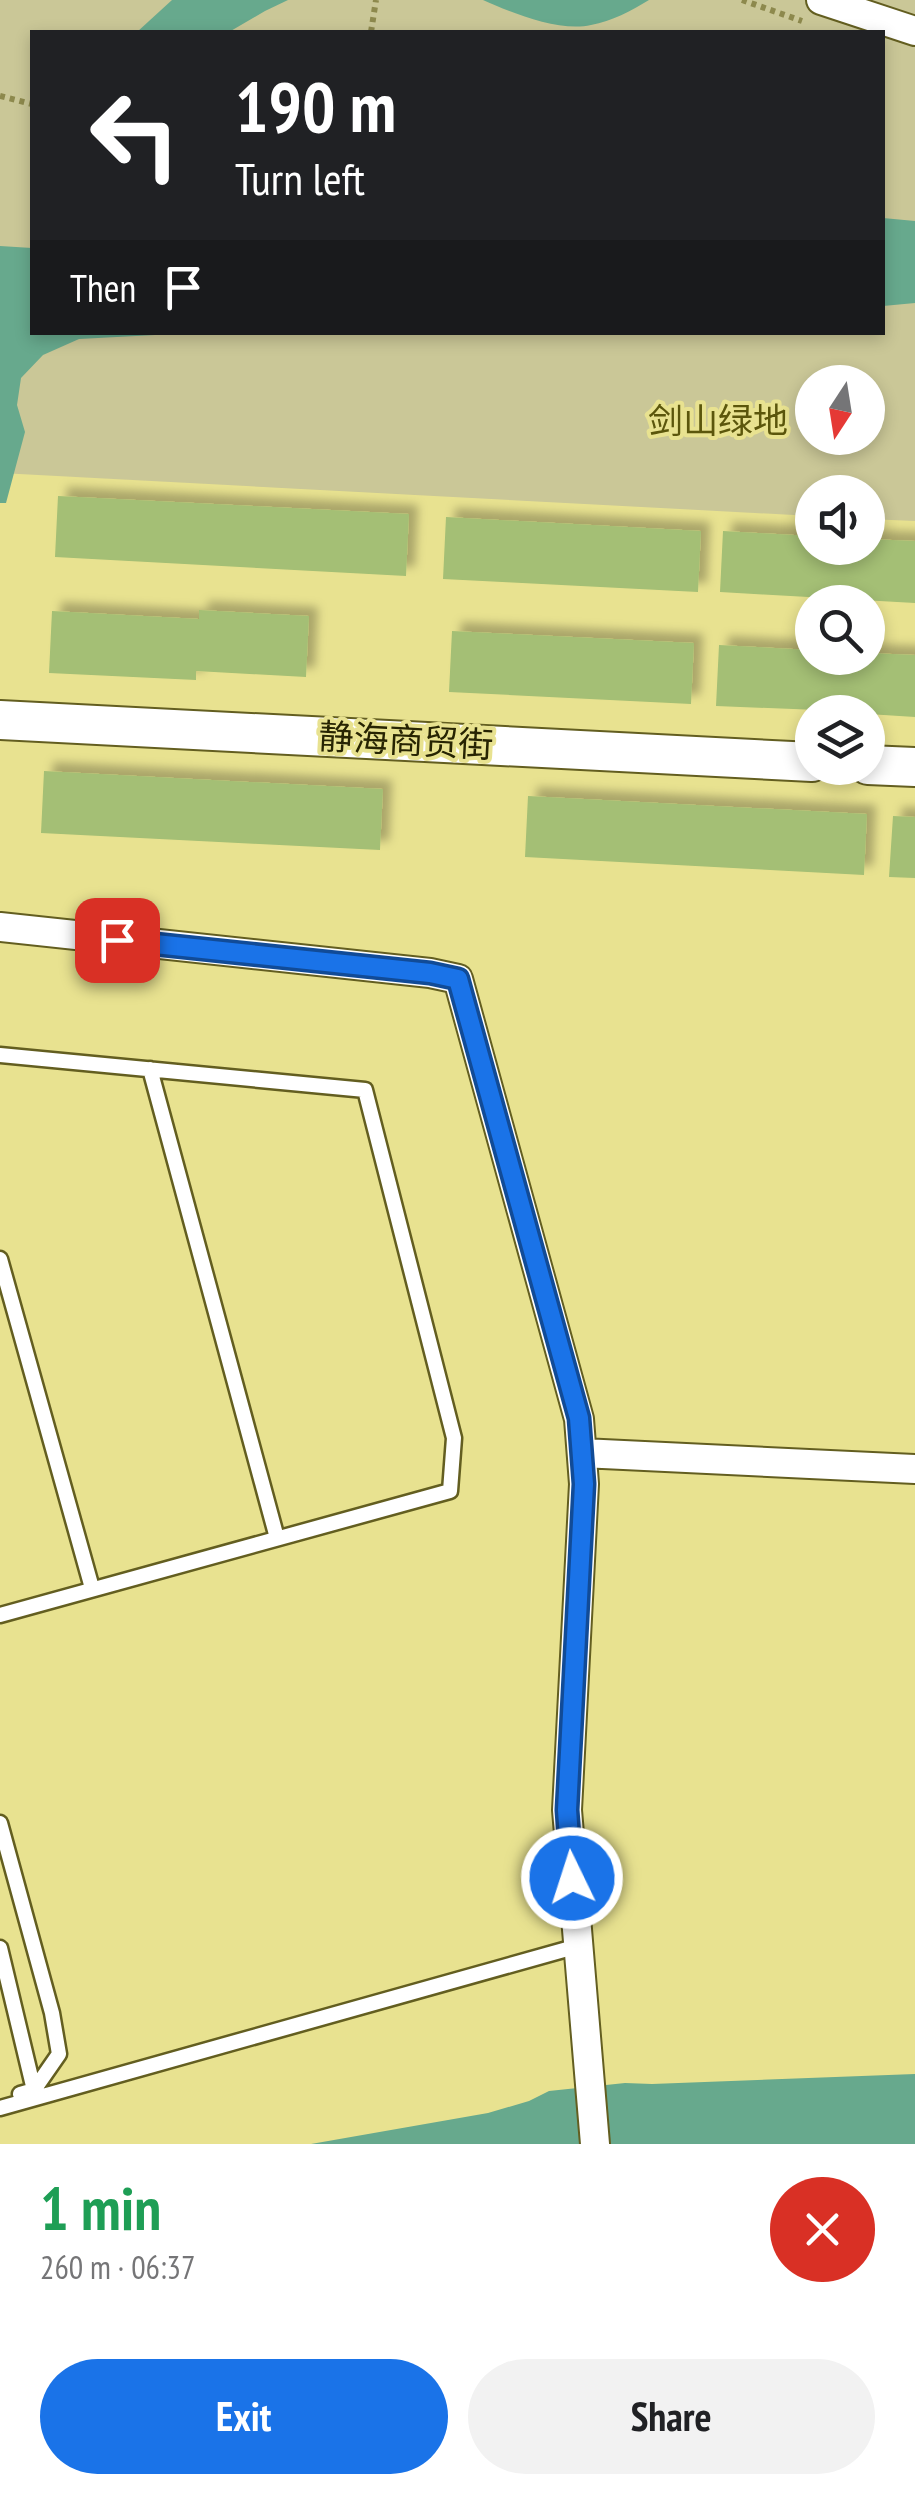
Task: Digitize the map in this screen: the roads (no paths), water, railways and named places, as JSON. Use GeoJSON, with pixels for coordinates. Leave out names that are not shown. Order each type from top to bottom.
{"type":"FeatureCollection","features":[{"type":"Feature","properties":{"kind":"street"},"geometry":{"type":"LineString","coordinates":[[820,13],[915,31]]}},
{"type":"Feature","properties":{"kind":"street","name":"静海商贸街"},"geometry":{"type":"LineString","coordinates":[[0,720],[795,761]]}},
{"type":"Feature","properties":{"kind":"street"},"geometry":{"type":"LineString","coordinates":[[885,766],[915,767]]}},
{"type":"Feature","properties":{"kind":"street"},"geometry":{"type":"LineString","coordinates":[[0,927],[458,979],[579,1418],[584,1484],[567,1810],[595,2144]]}},
{"type":"Feature","properties":{"kind":"street"},"geometry":{"type":"LineString","coordinates":[[582,1452],[915,1469]]}},
{"type":"Feature","properties":{"kind":"lane"},"geometry":{"type":"LineString","coordinates":[[0,1054],[366,1090],[454,1438],[450,1491],[0,1615]]}},
{"type":"Feature","properties":{"kind":"lane"},"geometry":{"type":"LineString","coordinates":[[150,1069],[277,1538]]}},
{"type":"Feature","properties":{"kind":"lane"},"geometry":{"type":"LineString","coordinates":[[0,1260],[92,1588]]}},
{"type":"Feature","properties":{"kind":"lane"},"geometry":{"type":"LineString","coordinates":[[0,1823],[52,2012],[59,2054],[34,2090],[0,2099]]}},
{"type":"Feature","properties":{"kind":"lane"},"geometry":{"type":"LineString","coordinates":[[0,2108],[578,1946]]}},
{"type":"Feature","properties":{"kind":"lane"},"geometry":{"type":"LineString","coordinates":[[0,1948],[34,2090]]}},
{"type":"Feature","properties":{"kind":"park label","name":"剑山绿地"},"geometry":{"type":"Point","coordinates":[718,421]}}]}
